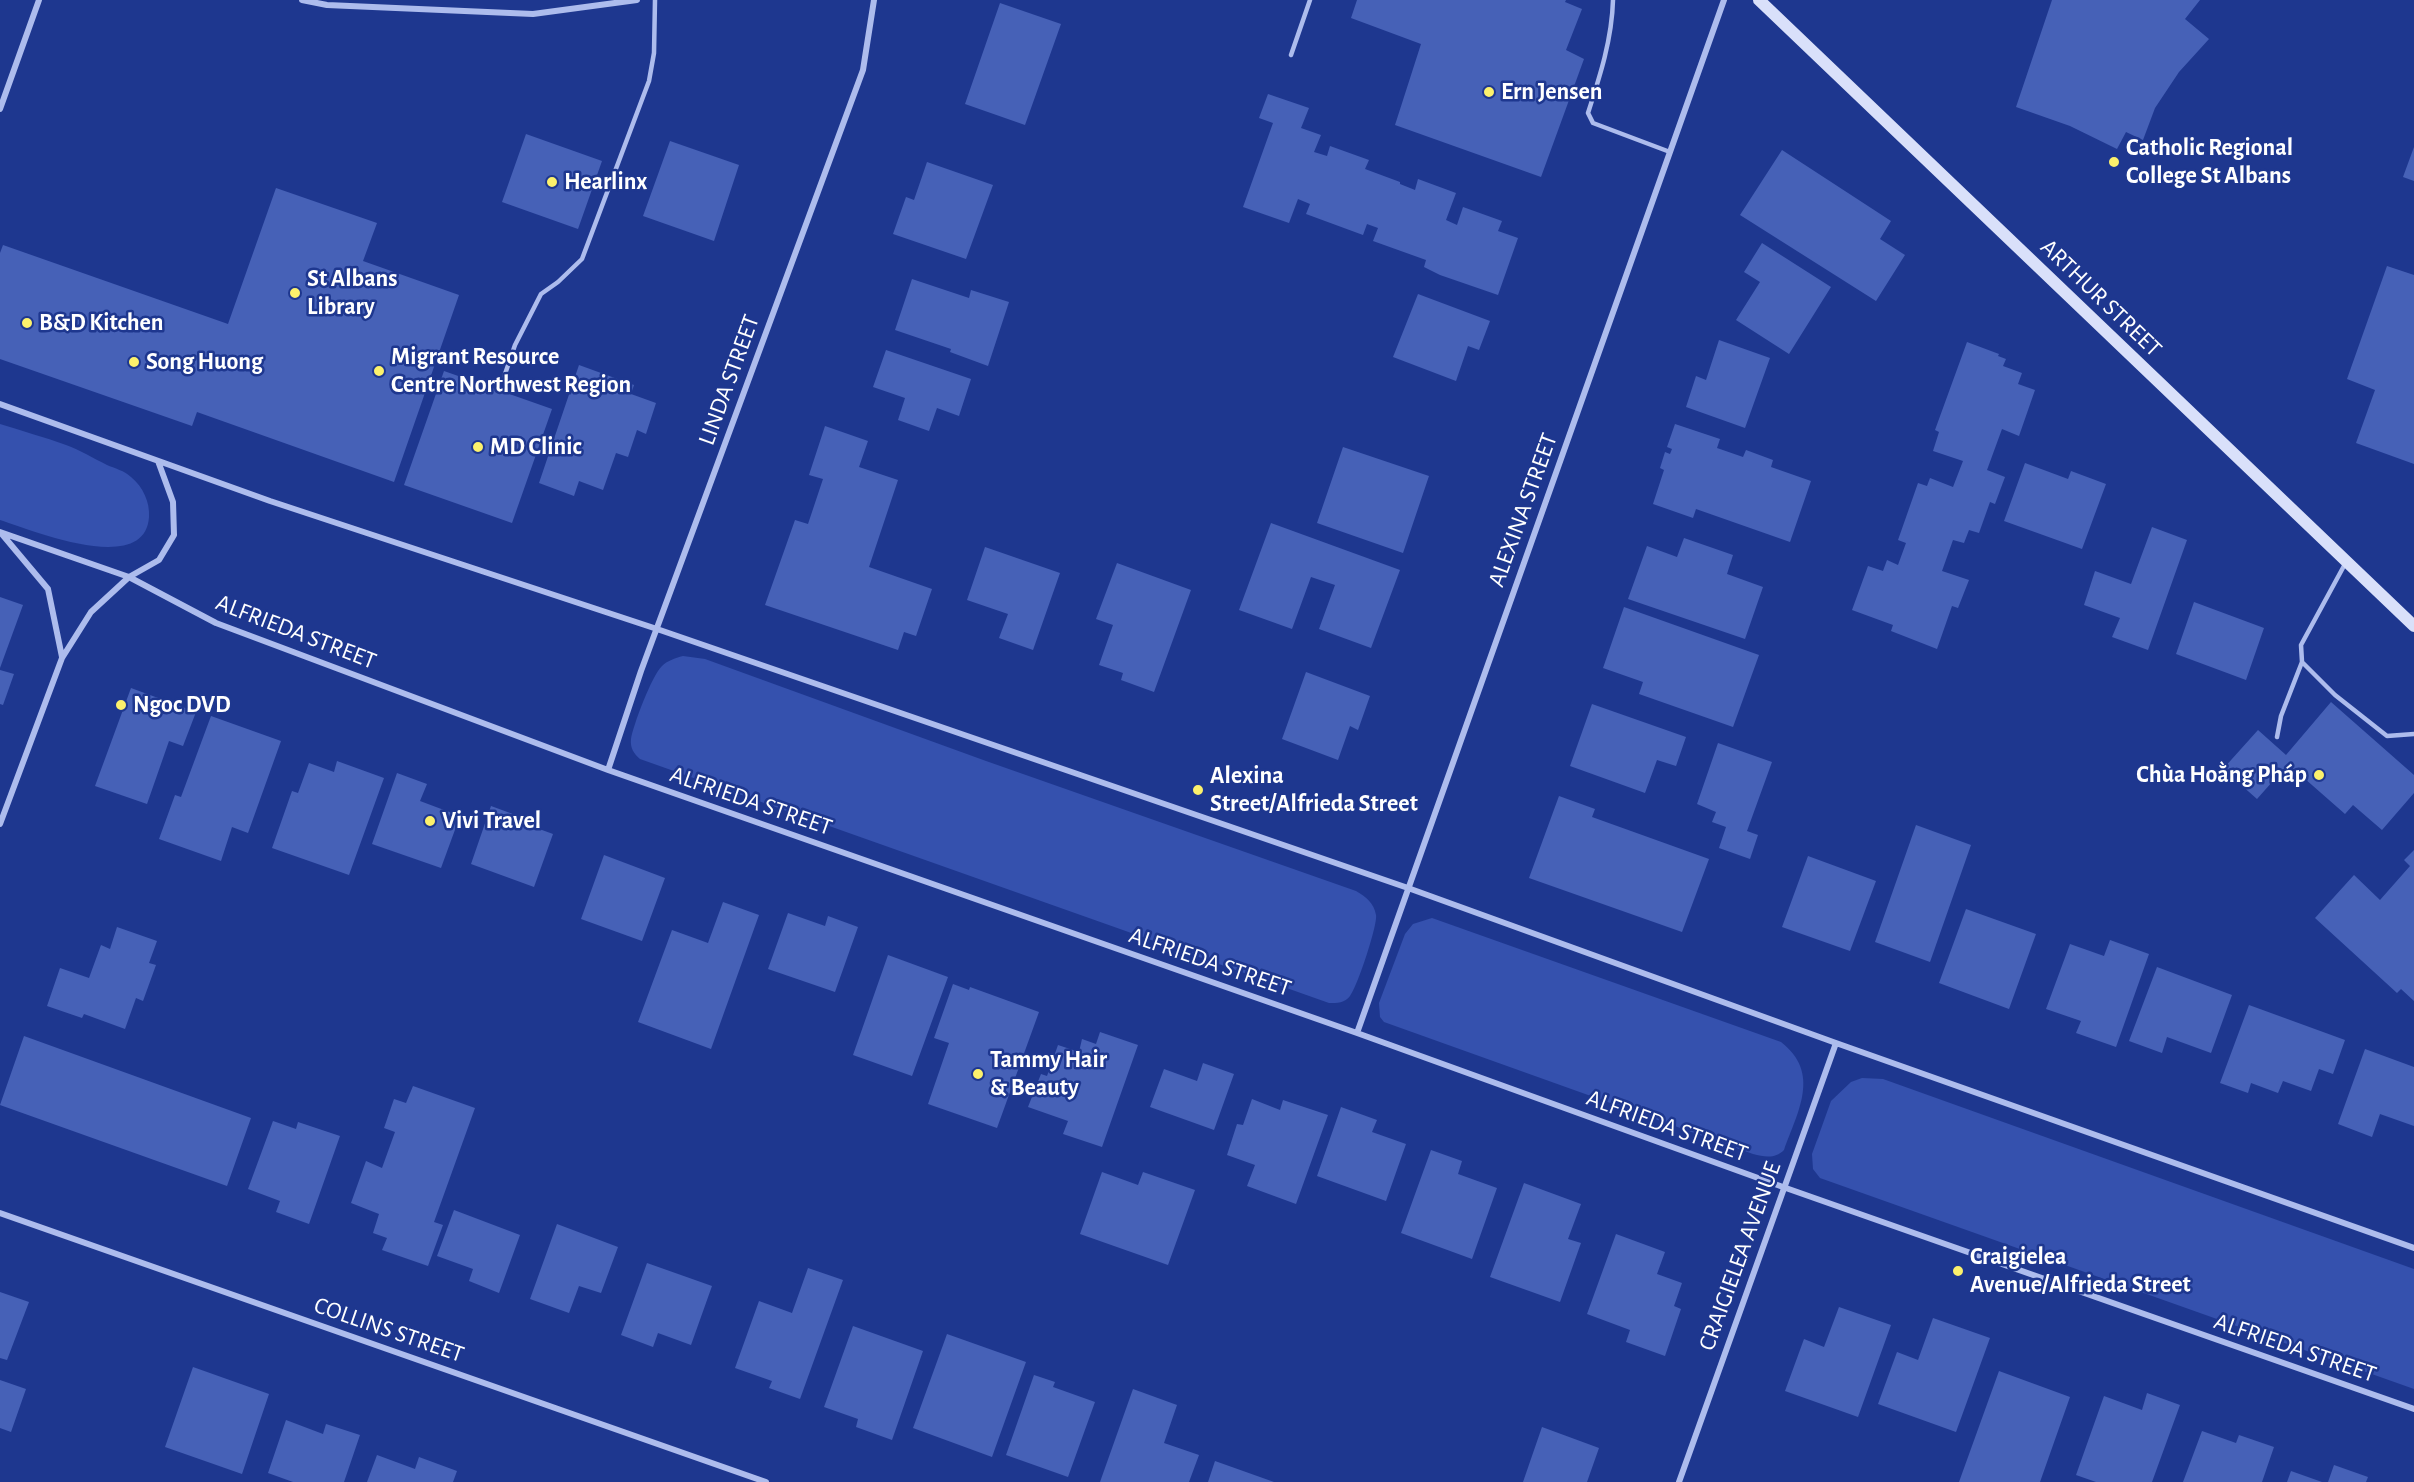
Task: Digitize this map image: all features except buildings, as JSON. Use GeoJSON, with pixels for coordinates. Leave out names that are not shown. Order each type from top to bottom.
{"type":"FeatureCollection","features":[{"type":"Feature","properties":{"kind":"street"},"geometry":{"type":"LineString","coordinates":[[0,109],[39,0]]}},
{"type":"Feature","properties":{"kind":"street"},"geometry":{"type":"LineString","coordinates":[[302,0],[327,5],[533,14],[637,0]]}},
{"type":"Feature","properties":{"kind":"street","name":"LINDA STREET"},"geometry":{"type":"LineString","coordinates":[[608,770],[657,629],[863,70],[874,0]]}},
{"type":"Feature","properties":{"kind":"street","name":"ALEXINA STREET"},"geometry":{"type":"LineString","coordinates":[[1357,1033],[1724,0]]}},
{"type":"Feature","properties":{"kind":"street","name":"ARTHUR STREET"},"geometry":{"type":"LineString","coordinates":[[1759,0],[2414,626]]}},
{"type":"Feature","properties":{"kind":"street"},"geometry":{"type":"LineString","coordinates":[[0,399],[3,405],[270,501],[657,629],[1408,888],[2414,1248]]}},
{"type":"Feature","properties":{"kind":"street"},"geometry":{"type":"LineString","coordinates":[[0,824],[62,658],[91,612],[129,577],[159,560],[174,535],[173,502],[158,461]]}},
{"type":"Feature","properties":{"kind":"street","name":"ALFRIEDA STREET"},"geometry":{"type":"LineString","coordinates":[[0,532],[129,577],[216,623],[608,770],[1357,1033],[1783,1187],[2414,1409]]}},
{"type":"Feature","properties":{"kind":"street","name":"ALFRIEDA STREET"},"geometry":{"type":"LineString","coordinates":[[0,532],[48,589],[62,658]]}},
{"type":"Feature","properties":{"kind":"street","name":"CRAIGIELEA AVENUE"},"geometry":{"type":"LineString","coordinates":[[1679,1482],[1836,1043]]}},
{"type":"Feature","properties":{"kind":"street","name":"COLLINS STREET"},"geometry":{"type":"LineString","coordinates":[[0,1213],[766,1482]]}},
{"type":"Feature","properties":{"kind":"lane"},"geometry":{"type":"LineString","coordinates":[[504,377],[515,345],[541,294],[558,282],[582,259],[649,81],[654,53],[655,0]]}},
{"type":"Feature","properties":{"kind":"lane"},"geometry":{"type":"LineString","coordinates":[[1291,55],[1310,0]]}},
{"type":"Feature","properties":{"kind":"lane"},"geometry":{"type":"LineString","coordinates":[[1613,0],[1613,21],[1588,113],[1593,123],[1670,152]]}},
{"type":"Feature","properties":{"kind":"lane"},"geometry":{"type":"LineString","coordinates":[[2277,737],[2281,716],[2302,662],[2301,645],[2347,562]]}},
{"type":"Feature","properties":{"kind":"lane"},"geometry":{"type":"LineString","coordinates":[[2302,662],[2335,695],[2387,736],[2414,734]]}},
{"type":"Feature","properties":{"kind":"shaded area"},"geometry":{"type":"Polygon","coordinates":[[[0,424],[71,447],[129,475],[147,500],[149,517],[143,535],[128,544],[108,547],[85,545],[0,520],[0,424]]]}},
{"type":"Feature","properties":{"kind":"shaded area"},"geometry":{"type":"Polygon","coordinates":[[[683,656],[705,659],[1356,891],[1373,907],[1376,921],[1353,991],[1346,1000],[1329,1003],[640,759],[633,750],[631,739],[653,679],[662,666],[683,656]]]}},
{"type":"Feature","properties":{"kind":"shaded area"},"geometry":{"type":"Polygon","coordinates":[[[1432,918],[1781,1042],[1793,1054],[1800,1066],[1803,1080],[1800,1107],[1784,1150],[1777,1155],[1770,1156],[1753,1154],[1384,1022],[1380,1017],[1379,1003],[1405,934],[1413,924],[1432,918]]]}},
{"type":"Feature","properties":{"kind":"shaded area"},"geometry":{"type":"Polygon","coordinates":[[[1862,1078],[1883,1079],[2414,1269],[2414,1389],[1820,1178],[1813,1169],[1812,1154],[1831,1101],[1851,1082],[1862,1078]]]}},
{"type":"Feature","properties":{"kind":"place","name":"Ern Jensen"},"geometry":{"type":"Point","coordinates":[1489,92]}},
{"type":"Feature","properties":{"kind":"place","name":"Catholic Regional College St Albans"},"geometry":{"type":"Point","coordinates":[2114,162]}},
{"type":"Feature","properties":{"kind":"place","name":"Hearlinx"},"geometry":{"type":"Point","coordinates":[552,182]}},
{"type":"Feature","properties":{"kind":"place","name":"St Albans Library"},"geometry":{"type":"Point","coordinates":[295,293]}},
{"type":"Feature","properties":{"kind":"place","name":"B&D Kitchen"},"geometry":{"type":"Point","coordinates":[27,323]}},
{"type":"Feature","properties":{"kind":"place","name":"Song Huong"},"geometry":{"type":"Point","coordinates":[134,362]}},
{"type":"Feature","properties":{"kind":"place","name":"Migrant Resource Centre Northwest Region"},"geometry":{"type":"Point","coordinates":[379,371]}},
{"type":"Feature","properties":{"kind":"place","name":"MD Clinic"},"geometry":{"type":"Point","coordinates":[478,447]}},
{"type":"Feature","properties":{"kind":"place","name":"Ngoc DVD"},"geometry":{"type":"Point","coordinates":[121,705]}},
{"type":"Feature","properties":{"kind":"place","name":"Chùa Hoằng Pháp"},"geometry":{"type":"Point","coordinates":[2319,775]}},
{"type":"Feature","properties":{"kind":"place","name":"Alexina Street/Alfrieda Street"},"geometry":{"type":"Point","coordinates":[1198,790]}},
{"type":"Feature","properties":{"kind":"place","name":"Vivi Travel"},"geometry":{"type":"Point","coordinates":[430,821]}},
{"type":"Feature","properties":{"kind":"place","name":"Tammy Hair & Beauty"},"geometry":{"type":"Point","coordinates":[978,1074]}},
{"type":"Feature","properties":{"kind":"place","name":"Craigielea Avenue/Alfrieda Street"},"geometry":{"type":"Point","coordinates":[1958,1271]}}]}
